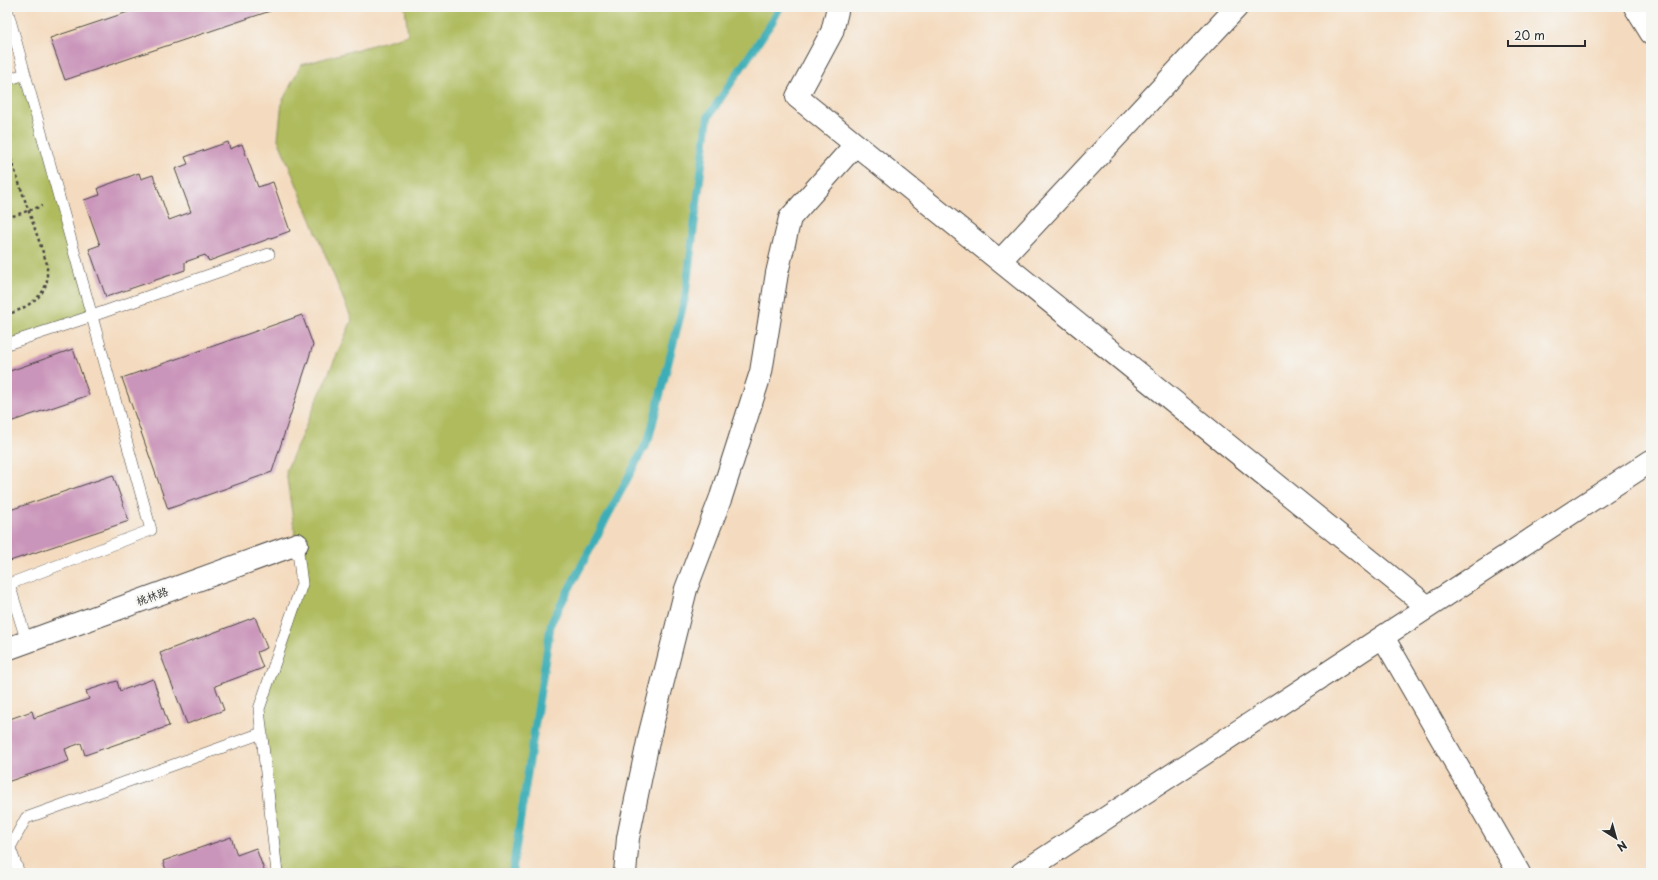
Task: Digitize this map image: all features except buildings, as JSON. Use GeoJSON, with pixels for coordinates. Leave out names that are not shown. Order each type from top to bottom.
{"type":"FeatureCollection","features":[{"type":"Feature","properties":{"kind":"street"},"geometry":{"type":"LineString","coordinates":[[838,7],[832,32],[797,97],[1428,607]]}},
{"type":"Feature","properties":{"kind":"street"},"geometry":{"type":"LineString","coordinates":[[1000,261],[1237,7]]}},
{"type":"Feature","properties":{"kind":"street"},"geometry":{"type":"LineString","coordinates":[[1635,7],[1651,33]]}},
{"type":"Feature","properties":{"kind":"street"},"geometry":{"type":"LineString","coordinates":[[625,873],[628,838],[649,737],[686,589],[721,497],[761,372],[777,273],[790,218],[855,144]]}},
{"type":"Feature","properties":{"kind":"street"},"geometry":{"type":"LineString","coordinates":[[1022,873],[1651,461]]}},
{"type":"Feature","properties":{"kind":"street","name":"桃林路"},"geometry":{"type":"LineString","coordinates":[[7,649],[297,544]]}},
{"type":"Feature","properties":{"kind":"street"},"geometry":{"type":"LineString","coordinates":[[1383,637],[1519,873]]}},
{"type":"Feature","properties":{"kind":"lane"},"geometry":{"type":"LineString","coordinates":[[7,9],[151,530],[8,584],[27,642]]}},
{"type":"Feature","properties":{"kind":"lane"},"geometry":{"type":"LineString","coordinates":[[7,80],[25,74]]}},
{"type":"Feature","properties":{"kind":"lane"},"geometry":{"type":"LineString","coordinates":[[7,344],[269,254]]}},
{"type":"Feature","properties":{"kind":"lane"},"geometry":{"type":"LineString","coordinates":[[277,873],[259,709],[302,584],[297,544]]}},
{"type":"Feature","properties":{"kind":"lane"},"geometry":{"type":"LineString","coordinates":[[19,873],[8,850],[26,818],[262,733]]}},
{"type":"Feature","properties":{"kind":"path"},"geometry":{"type":"LineString","coordinates":[[7,148],[30,210],[47,264],[46,282],[38,297],[22,310],[7,315]]}},
{"type":"Feature","properties":{"kind":"path"},"geometry":{"type":"LineString","coordinates":[[7,218],[59,200]]}},
{"type":"Feature","properties":{"kind":"green space"},"geometry":{"type":"Polygon","coordinates":[[[405,7],[780,7],[772,22],[708,117],[685,298],[649,438],[551,623],[512,873],[277,873],[259,709],[302,584],[286,471],[352,320],[278,139],[282,102],[301,65],[408,35],[405,7]]]}},
{"type":"Feature","properties":{"kind":"green space"},"geometry":{"type":"Polygon","coordinates":[[[25,74],[92,316],[7,344],[7,80],[25,74]]]}},
{"type":"Feature","properties":{"kind":"waterway"},"geometry":{"type":"LineString","coordinates":[[512,873],[551,623],[649,438],[685,298],[708,117],[772,22],[780,7]]}}]}
